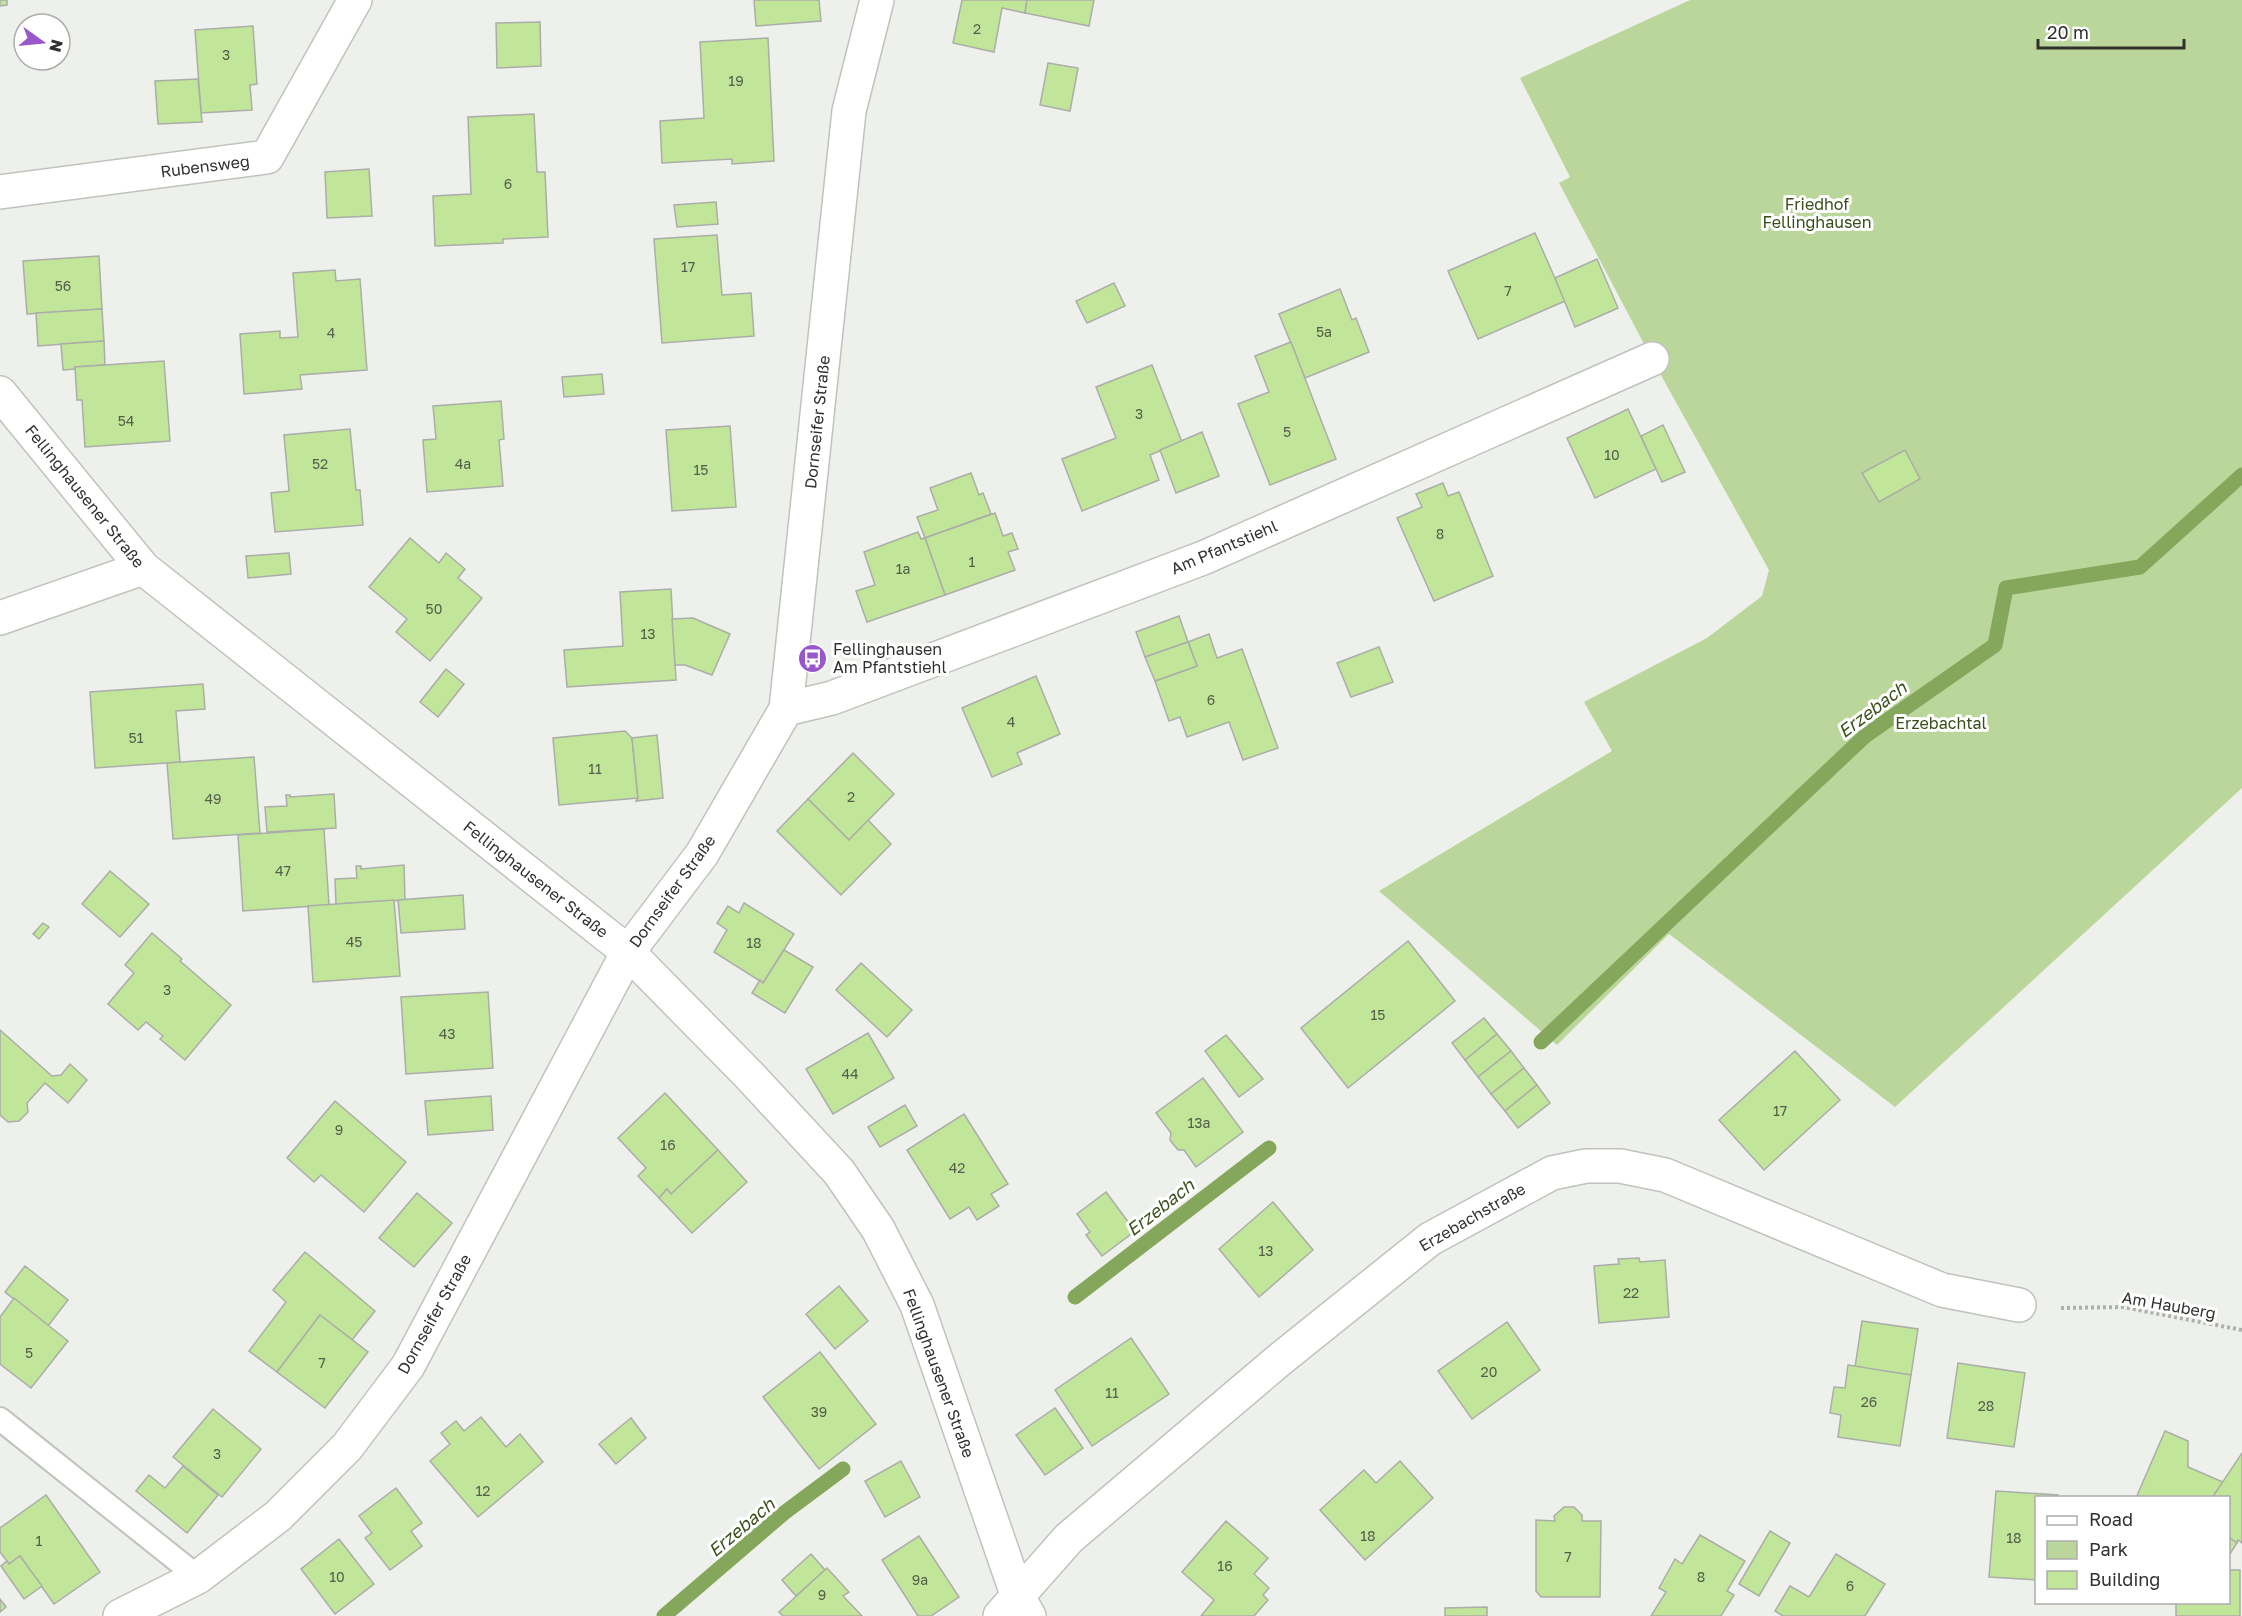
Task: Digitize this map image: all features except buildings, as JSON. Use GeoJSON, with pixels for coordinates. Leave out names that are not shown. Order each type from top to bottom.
{"type":"FeatureCollection","features":[{"type":"Feature","properties":{"kind":"street","name":"Rubensweg"},"geometry":{"type":"LineString","coordinates":[[0,192],[267,158],[355,0]]}},
{"type":"Feature","properties":{"kind":"street","name":"Dornseifer Straße"},"geometry":{"type":"LineString","coordinates":[[120,1616],[198,1577],[278,1516],[347,1448],[408,1366],[628,952],[702,854],[786,709],[849,111],[878,0]]}},
{"type":"Feature","properties":{"kind":"street","name":"Am Pfantstiehl"},"geometry":{"type":"LineString","coordinates":[[786,709],[832,698],[1203,558],[1652,359]]}},
{"type":"Feature","properties":{"kind":"street","name":"Fellinghausener Straße"},"geometry":{"type":"LineString","coordinates":[[0,393],[143,568],[628,952],[748,1074],[839,1172],[878,1229],[918,1305],[1016,1610]]}},
{"type":"Feature","properties":{"kind":"street"},"geometry":{"type":"LineString","coordinates":[[0,618],[143,568]]}},
{"type":"Feature","properties":{"kind":"street","name":"Erzebachstraße"},"geometry":{"type":"LineString","coordinates":[[1016,1610],[1068,1538],[1278,1361],[1430,1239],[1552,1173],[1586,1166],[1620,1166],[1665,1175],[1942,1290],[2019,1305]]}},
{"type":"Feature","properties":{"kind":"lane"},"geometry":{"type":"LineString","coordinates":[[0,1419],[198,1577]]}},
{"type":"Feature","properties":{"kind":"path","name":"Am Hauberg"},"geometry":{"type":"LineString","coordinates":[[2019,1305],[2077,1308],[2123,1307],[2242,1330]]}},
{"type":"Feature","properties":{"kind":"green space"},"geometry":{"type":"Polygon","coordinates":[[[1690,0],[2242,0],[2242,788],[1895,1107],[1669,934],[1557,1045],[1379,891],[1612,751],[1584,702],[1707,638],[1762,596],[1769,570],[1652,359],[1559,183],[1570,177],[1520,78],[1690,0]]]}},
{"type":"Feature","properties":{"kind":"waterway","name":"Erzebach"},"geometry":{"type":"LineString","coordinates":[[1541,1042],[1865,736],[1995,645],[2006,588],[2140,567],[2242,475]]}},
{"type":"Feature","properties":{"kind":"waterway","name":"Erzebach"},"geometry":{"type":"LineString","coordinates":[[1075,1297],[1269,1148]]}},
{"type":"Feature","properties":{"kind":"waterway","name":"Erzebach"},"geometry":{"type":"LineString","coordinates":[[664,1616],[784,1513],[843,1469]]}},
{"type":"Feature","properties":{"kind":"place","name":"Fellinghausen Am Pfantstiehl"},"geometry":{"type":"Point","coordinates":[812,658]}},
{"type":"Feature","properties":{"kind":"park label","name":"Friedhof Fellinghausen"},"geometry":{"type":"Point","coordinates":[1817,213]}},
{"type":"Feature","properties":{"kind":"park label","name":"Erzebachtal"},"geometry":{"type":"Point","coordinates":[1941,723]}}]}
